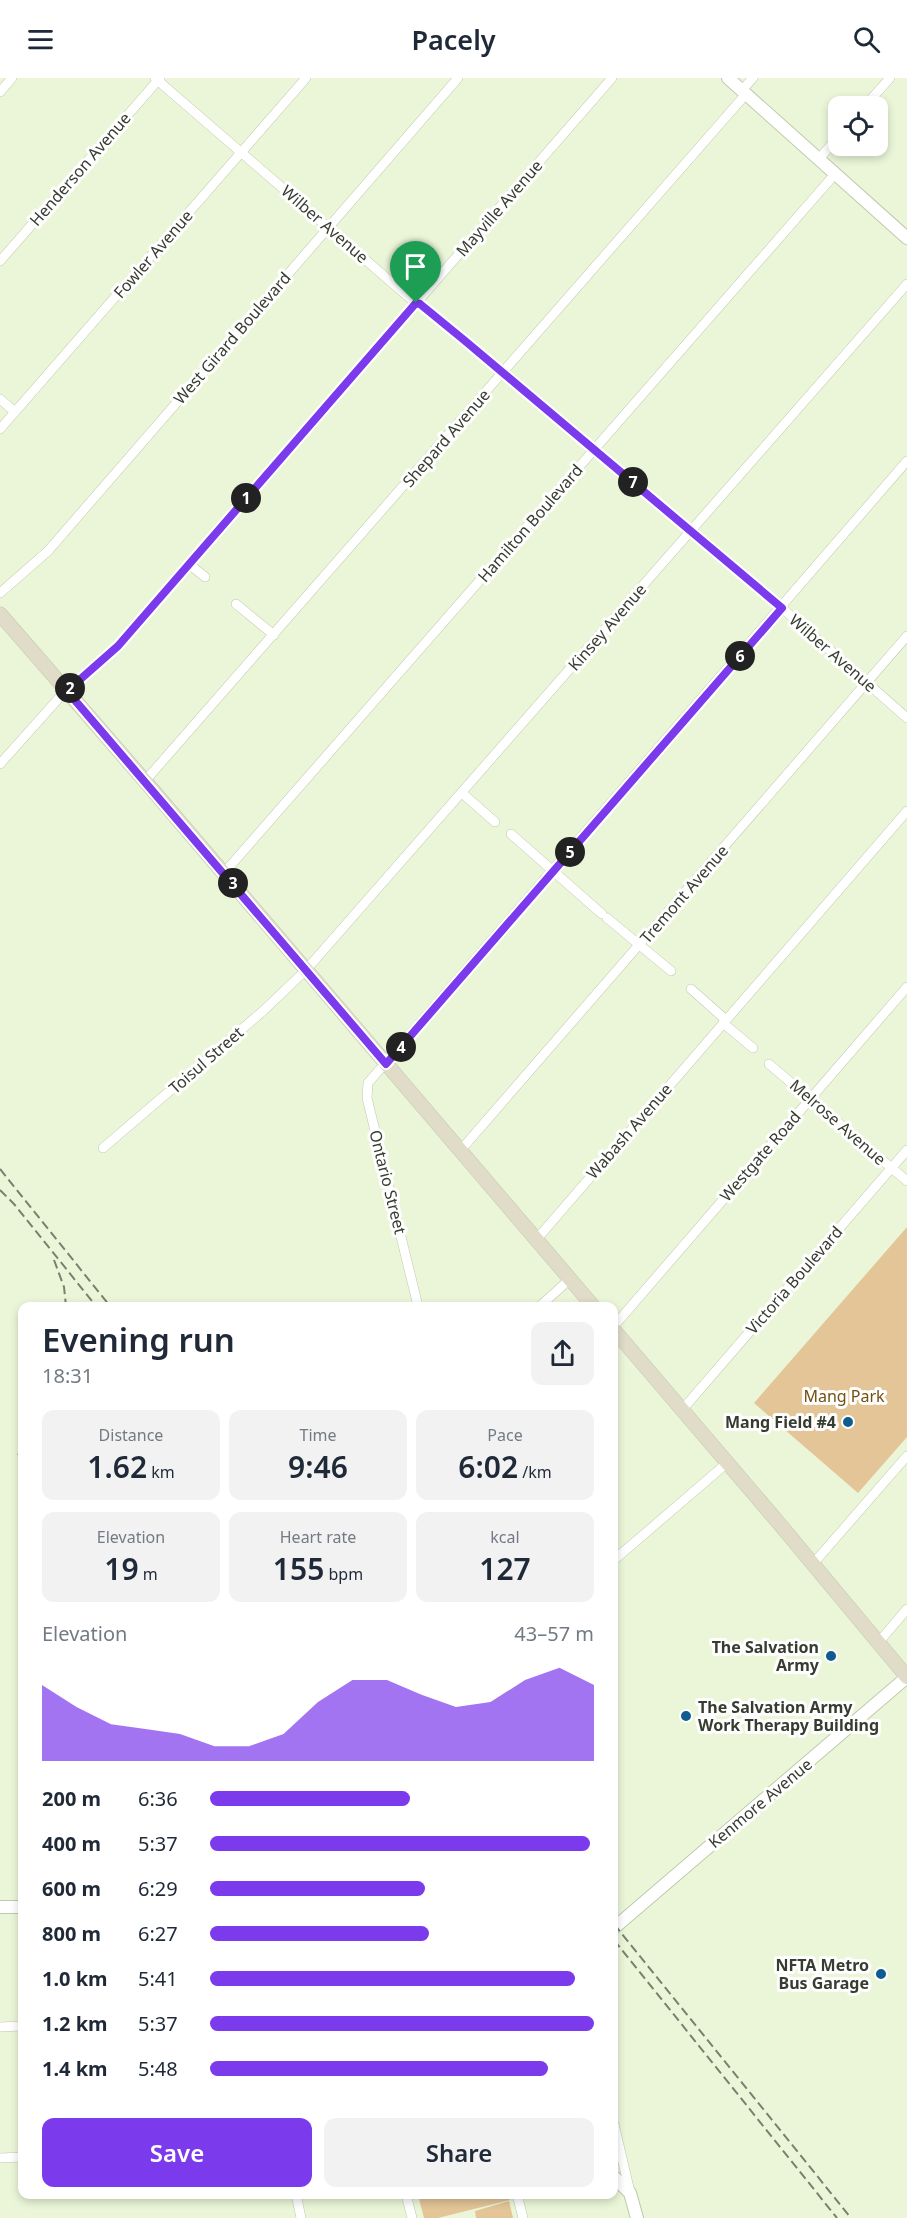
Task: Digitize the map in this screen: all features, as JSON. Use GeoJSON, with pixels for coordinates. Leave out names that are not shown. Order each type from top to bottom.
{"type":"FeatureCollection","features":[{"type":"Feature","properties":{"kind":"main road"},"geometry":{"type":"LineString","coordinates":[[0,614],[589,1302]]}},
{"type":"Feature","properties":{"kind":"main road"},"geometry":{"type":"LineString","coordinates":[[618,1333],[907,1677]]}},
{"type":"Feature","properties":{"kind":"street"},"geometry":{"type":"LineString","coordinates":[[0,92],[12,78]]}},
{"type":"Feature","properties":{"kind":"street","name":"Fowler Avenue"},"geometry":{"type":"LineString","coordinates":[[0,429],[306,78]]}},
{"type":"Feature","properties":{"kind":"street","name":"West Girard Boulevard"},"geometry":{"type":"LineString","coordinates":[[0,593],[48,551],[458,78]]}},
{"type":"Feature","properties":{"kind":"street","name":"Mayville Avenue"},"geometry":{"type":"LineString","coordinates":[[0,764],[67,691],[118,646],[612,78]]}},
{"type":"Feature","properties":{"kind":"street"},"geometry":{"type":"LineString","coordinates":[[728,78],[907,238]]}},
{"type":"Feature","properties":{"kind":"street","name":"Shepard Avenue"},"geometry":{"type":"LineString","coordinates":[[145,781],[503,373],[744,92],[753,78]]}},
{"type":"Feature","properties":{"kind":"street"},"geometry":{"type":"LineString","coordinates":[[874,96],[890,78]]}},
{"type":"Feature","properties":{"kind":"street","name":"Wilber Avenue"},"geometry":{"type":"LineString","coordinates":[[157,79],[416,303],[503,373],[782,608],[907,718]]}},
{"type":"Feature","properties":{"kind":"street","name":"Henderson Avenue"},"geometry":{"type":"LineString","coordinates":[[0,261],[157,79]]}},
{"type":"Feature","properties":{"kind":"street"},"geometry":{"type":"LineString","coordinates":[[819,159],[828,149]]}},
{"type":"Feature","properties":{"kind":"street","name":"Hamilton Boulevard"},"geometry":{"type":"LineString","coordinates":[[224,873],[835,174]]}},
{"type":"Feature","properties":{"kind":"street","name":"Kinsey Avenue"},"geometry":{"type":"LineString","coordinates":[[306,970],[907,284]]}},
{"type":"Feature","properties":{"kind":"street"},"geometry":{"type":"LineString","coordinates":[[0,399],[15,412]]}},
{"type":"Feature","properties":{"kind":"street","name":"Ontario Street"},"geometry":{"type":"LineString","coordinates":[[417,1302],[367,1098],[368,1083],[782,608],[907,461]]}},
{"type":"Feature","properties":{"kind":"street"},"geometry":{"type":"LineString","coordinates":[[189,564],[205,577]]}},
{"type":"Feature","properties":{"kind":"street"},"geometry":{"type":"LineString","coordinates":[[236,604],[274,635]]}},
{"type":"Feature","properties":{"kind":"street","name":"Tremont Avenue"},"geometry":{"type":"LineString","coordinates":[[460,1151],[907,636]]}},
{"type":"Feature","properties":{"kind":"street"},"geometry":{"type":"LineString","coordinates":[[462,793],[495,822]]}},
{"type":"Feature","properties":{"kind":"street","name":"Wabash Avenue"},"geometry":{"type":"LineString","coordinates":[[536,1240],[907,811]]}},
{"type":"Feature","properties":{"kind":"street"},"geometry":{"type":"LineString","coordinates":[[511,834],[670,971]]}},
{"type":"Feature","properties":{"kind":"street","name":"Toisul Street"},"geometry":{"type":"LineString","coordinates":[[103,1148],[263,1011],[306,970]]}},
{"type":"Feature","properties":{"kind":"street","name":"Westgate Road"},"geometry":{"type":"LineString","coordinates":[[618,1323],[907,987]]}},
{"type":"Feature","properties":{"kind":"street"},"geometry":{"type":"LineString","coordinates":[[691,989],[753,1048]]}},
{"type":"Feature","properties":{"kind":"street","name":"Melrose Avenue"},"geometry":{"type":"LineString","coordinates":[[770,1064],[907,1181]]}},
{"type":"Feature","properties":{"kind":"street","name":"Victoria Boulevard"},"geometry":{"type":"LineString","coordinates":[[682,1410],[907,1150]]}},
{"type":"Feature","properties":{"kind":"street"},"geometry":{"type":"LineString","coordinates":[[545,1302],[570,1280]]}},
{"type":"Feature","properties":{"kind":"street"},"geometry":{"type":"LineString","coordinates":[[813,1565],[907,1456]]}},
{"type":"Feature","properties":{"kind":"street"},"geometry":{"type":"LineString","coordinates":[[618,1557],[727,1462]]}},
{"type":"Feature","properties":{"kind":"street"},"geometry":{"type":"LineString","coordinates":[[878,1643],[907,1609]]}},
{"type":"Feature","properties":{"kind":"street","name":"Kenmore Avenue"},"geometry":{"type":"LineString","coordinates":[[618,1925],[907,1677]]}},
{"type":"Feature","properties":{"kind":"street"},"geometry":{"type":"LineString","coordinates":[[0,1907],[18,1907]]}},
{"type":"Feature","properties":{"kind":"street"},"geometry":{"type":"LineString","coordinates":[[0,2027],[18,2026]]}},
{"type":"Feature","properties":{"kind":"street"},"geometry":{"type":"LineString","coordinates":[[618,2141],[637,2218]]}},
{"type":"Feature","properties":{"kind":"street"},"geometry":{"type":"LineString","coordinates":[[0,2158],[18,2157]]}},
{"type":"Feature","properties":{"kind":"street"},"geometry":{"type":"LineString","coordinates":[[618,2181],[630,2193]]}},
{"type":"Feature","properties":{"kind":"street"},"geometry":{"type":"LineString","coordinates":[[297,2199],[301,2218]]}},
{"type":"Feature","properties":{"kind":"street"},"geometry":{"type":"LineString","coordinates":[[407,2199],[412,2218]]}},
{"type":"Feature","properties":{"kind":"street"},"geometry":{"type":"LineString","coordinates":[[518,2199],[523,2218]]}},
{"type":"Feature","properties":{"kind":"green space","name":"Mang Park"},"geometry":{"type":"Polygon","coordinates":[[[907,1227],[907,1437],[858,1493],[754,1403],[907,1227]]]}},
{"type":"Feature","properties":{"kind":"green space"},"geometry":{"type":"Polygon","coordinates":[[[419,2199],[510,2200],[438,2218],[424,2218],[419,2199]]]}},
{"type":"Feature","properties":{"kind":"green space"},"geometry":{"type":"Polygon","coordinates":[[[509,2201],[513,2218],[476,2218],[475,2211],[509,2201]]]}},
{"type":"Feature","properties":{"kind":"railway"},"geometry":{"type":"LineString","coordinates":[[0,1169],[107,1302]]}},
{"type":"Feature","properties":{"kind":"railway"},"geometry":{"type":"LineString","coordinates":[[0,1190],[14,1204],[93,1302]]}},
{"type":"Feature","properties":{"kind":"railway"},"geometry":{"type":"LineString","coordinates":[[54,1260],[64,1287],[66,1302]]}},
{"type":"Feature","properties":{"kind":"railway"},"geometry":{"type":"LineString","coordinates":[[618,1929],[851,2218]]}},
{"type":"Feature","properties":{"kind":"railway"},"geometry":{"type":"LineString","coordinates":[[618,1945],[837,2218]]}},
{"type":"Feature","properties":{"kind":"place","name":"Mang Field #4"},"geometry":{"type":"Point","coordinates":[848,1422]}},
{"type":"Feature","properties":{"kind":"place","name":"The Salvation Army"},"geometry":{"type":"Point","coordinates":[831,1656]}},
{"type":"Feature","properties":{"kind":"place","name":"The Salvation Army Work Therapy Building"},"geometry":{"type":"Point","coordinates":[686,1716]}},
{"type":"Feature","properties":{"kind":"place","name":"NFTA Metro Bus Garage"},"geometry":{"type":"Point","coordinates":[881,1974]}},
{"type":"Feature","properties":{"kind":"route"},"geometry":{"type":"LineString","coordinates":[[416,303],[464,340],[782,608],[386,1064],[67,691],[118,646],[416,303]]}}]}
